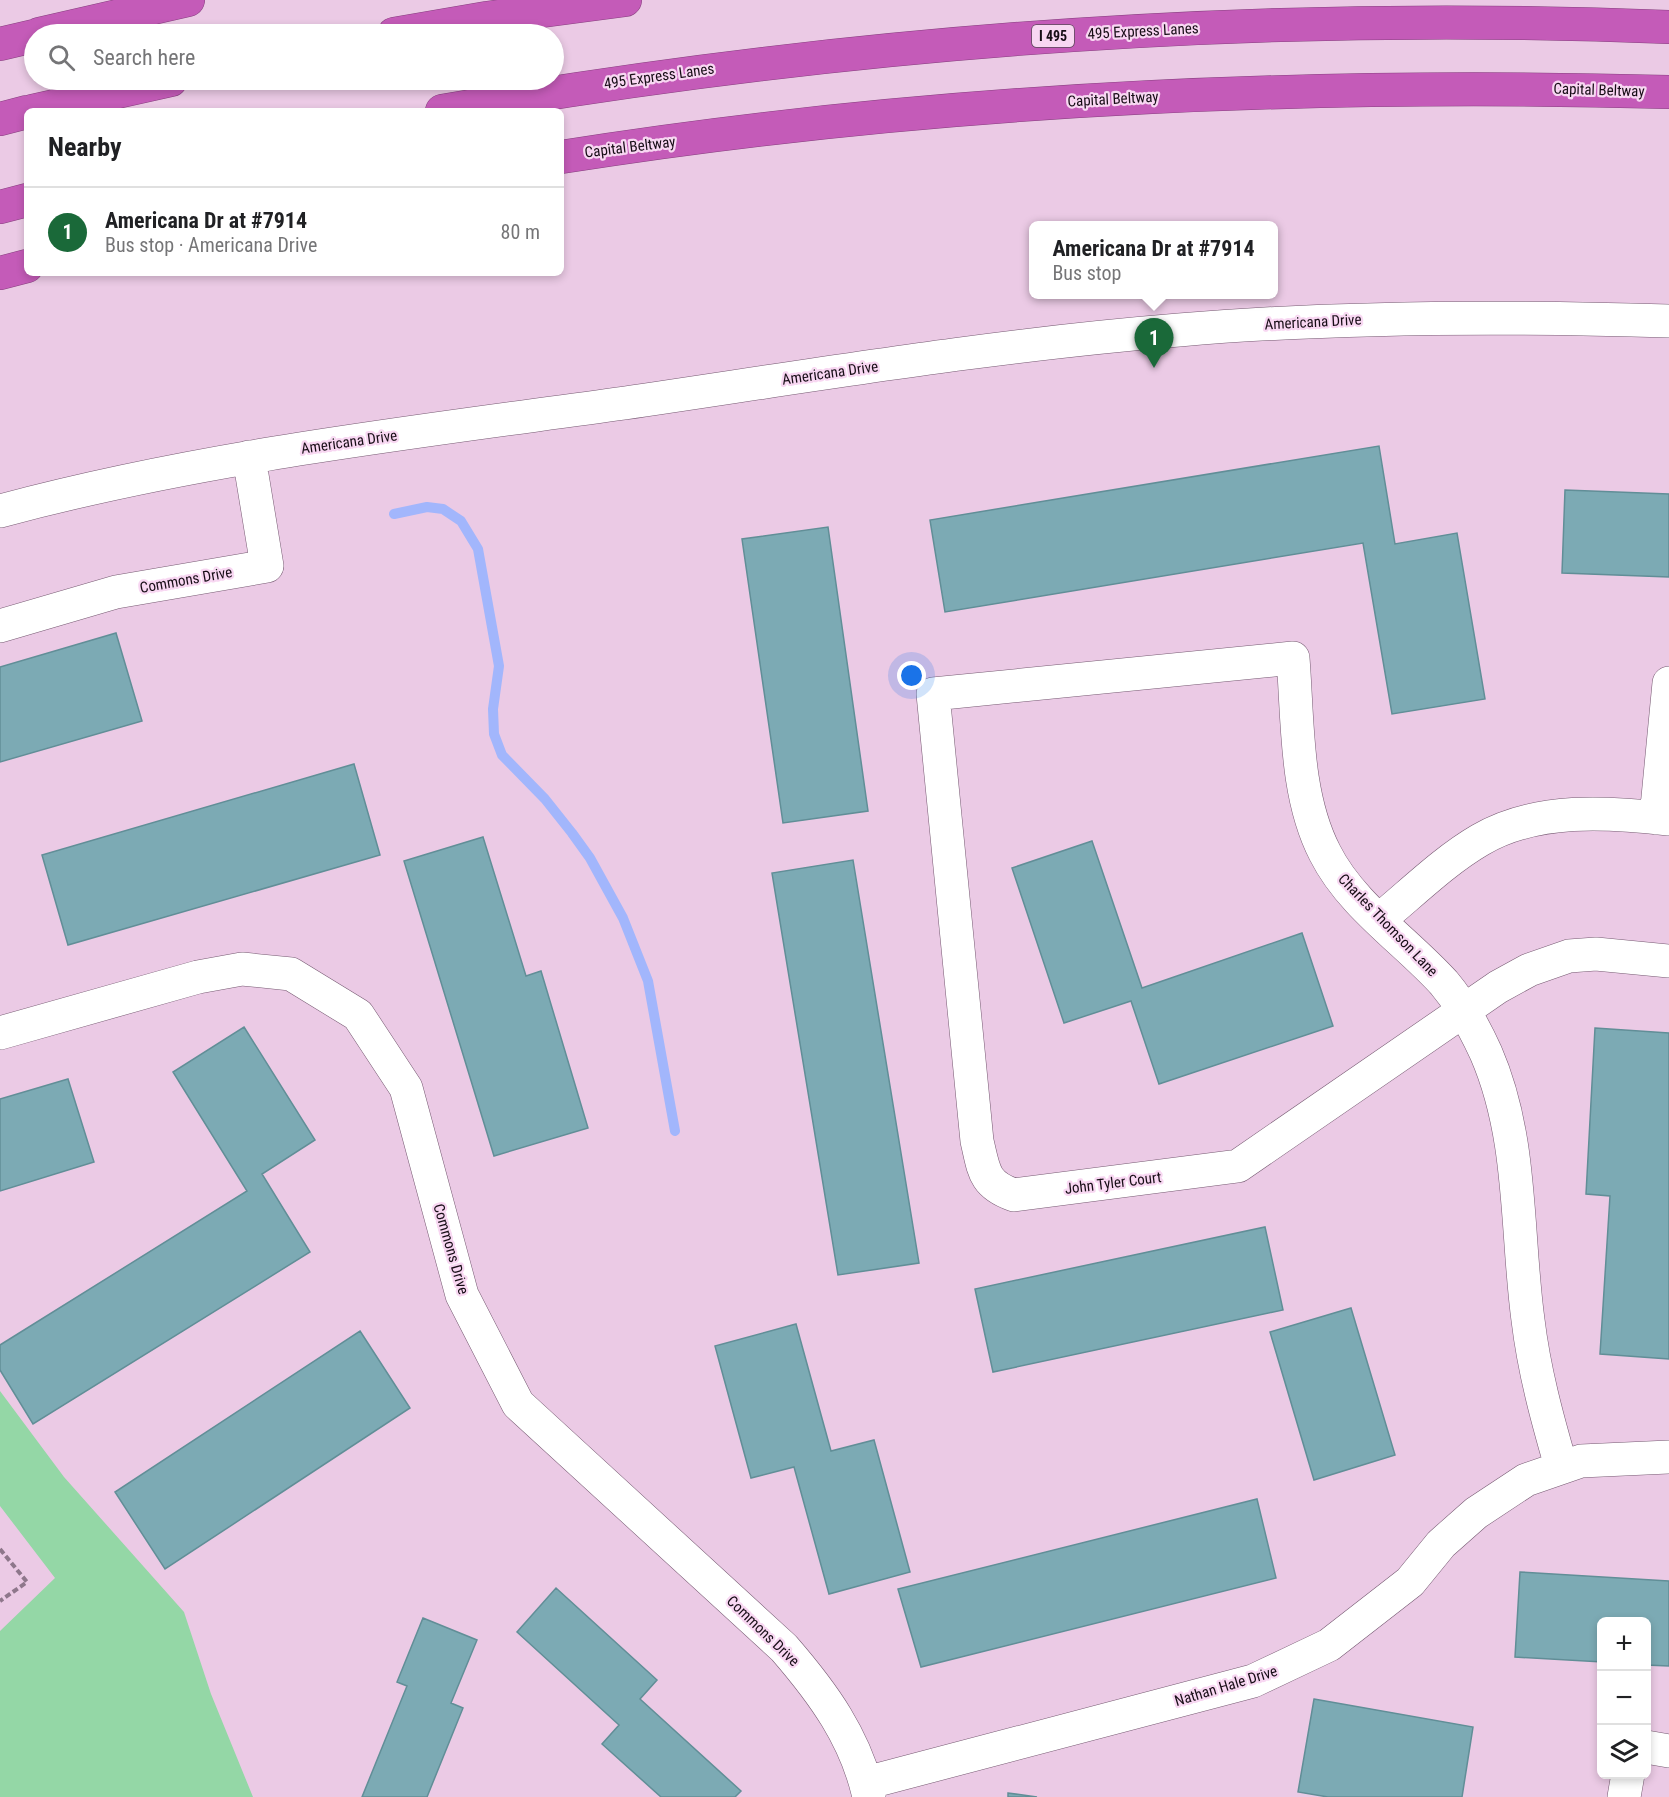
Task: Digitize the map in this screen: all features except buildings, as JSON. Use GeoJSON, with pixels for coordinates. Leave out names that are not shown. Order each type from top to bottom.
{"type":"FeatureCollection","features":[{"type":"Feature","properties":{"kind":"highway"},"geometry":{"type":"LineString","coordinates":[[83,24],[188,0]]}},
{"type":"Feature","properties":{"kind":"highway"},"geometry":{"type":"LineString","coordinates":[[452,24],[625,0]]}},
{"type":"Feature","properties":{"kind":"highway","name":"495 Express Lanes"},"geometry":{"type":"LineString","coordinates":[[459,108],[557,91],[785,60],[865,51],[1126,31],[1569,23],[1669,27]]}},
{"type":"Feature","properties":{"kind":"highway"},"geometry":{"type":"LineString","coordinates":[[0,44],[24,38]]}},
{"type":"Feature","properties":{"kind":"highway","name":"Capital Beltway"},"geometry":{"type":"LineString","coordinates":[[564,157],[918,112],[1078,100],[1378,90],[1533,88],[1669,92]]}},
{"type":"Feature","properties":{"kind":"highway"},"geometry":{"type":"LineString","coordinates":[[45,108],[126,90]]}},
{"type":"Feature","properties":{"kind":"highway"},"geometry":{"type":"LineString","coordinates":[[0,119],[24,113]]}},
{"type":"Feature","properties":{"kind":"highway"},"geometry":{"type":"LineString","coordinates":[[0,207],[24,201]]}},
{"type":"Feature","properties":{"kind":"highway"},"geometry":{"type":"LineString","coordinates":[[0,273],[24,267]]}},
{"type":"Feature","properties":{"kind":"street","name":"Americana Drive"},"geometry":{"type":"LineString","coordinates":[[0,511],[90,487],[249,457],[1007,348],[1179,330],[1348,320],[1530,317],[1669,321]]}},
{"type":"Feature","properties":{"kind":"street","name":"Commons Drive"},"geometry":{"type":"LineString","coordinates":[[0,626],[116,592],[267,566],[249,457]]}},
{"type":"Feature","properties":{"kind":"street","name":"Charles Thomson Lane"},"geometry":{"type":"LineString","coordinates":[[933,693],[1293,657],[1301,760],[1312,823],[1325,855],[1344,883],[1444,984],[1464,1011],[1486,1054],[1512,1146],[1528,1320],[1544,1406],[1561,1466]]}},
{"type":"Feature","properties":{"kind":"street"},"geometry":{"type":"LineString","coordinates":[[1379,920],[1480,840],[1517,824],[1554,817],[1593,814],[1662,818],[1669,683]]}},
{"type":"Feature","properties":{"kind":"street","name":"John Tyler Court"},"geometry":{"type":"LineString","coordinates":[[933,693],[977,1141],[989,1181],[999,1189],[1014,1195],[1238,1166],[1529,969],[1569,956],[1596,954],[1669,961]]}},
{"type":"Feature","properties":{"kind":"street","name":"Commons Drive"},"geometry":{"type":"LineString","coordinates":[[0,1033],[198,977],[242,969],[291,974],[358,1015],[406,1088],[462,1294],[518,1404],[784,1648],[819,1689],[846,1732],[867,1790]]}},
{"type":"Feature","properties":{"kind":"street","name":"Nathan Hale Drive"},"geometry":{"type":"LineString","coordinates":[[867,1790],[1253,1681],[1291,1665],[1329,1645],[1410,1582],[1441,1544],[1476,1513],[1526,1480],[1561,1466],[1605,1459],[1669,1457]]}},
{"type":"Feature","properties":{"kind":"street"},"geometry":{"type":"LineString","coordinates":[[1651,1748],[1669,1750]]}},
{"type":"Feature","properties":{"kind":"street"},"geometry":{"type":"LineString","coordinates":[[1624,1797],[1627,1779]]}},
{"type":"Feature","properties":{"kind":"path"},"geometry":{"type":"LineString","coordinates":[[0,1549],[27,1582],[0,1601]]}},
{"type":"Feature","properties":{"kind":"green space"},"geometry":{"type":"Polygon","coordinates":[[[0,1391],[64,1477],[184,1612],[211,1694],[253,1797],[0,1797],[0,1631],[55,1578],[0,1506],[0,1391]]]}},
{"type":"Feature","properties":{"kind":"waterway"},"geometry":{"type":"LineString","coordinates":[[394,514],[427,507],[443,509],[461,521],[478,549],[499,666],[493,709],[494,734],[502,755],[545,799],[590,858],[623,918],[648,981],[675,1131]]}},
{"type":"Feature","properties":{"kind":"place","name":"Americana Dr at #7914"},"geometry":{"type":"Point","coordinates":[1154,368]}}]}
